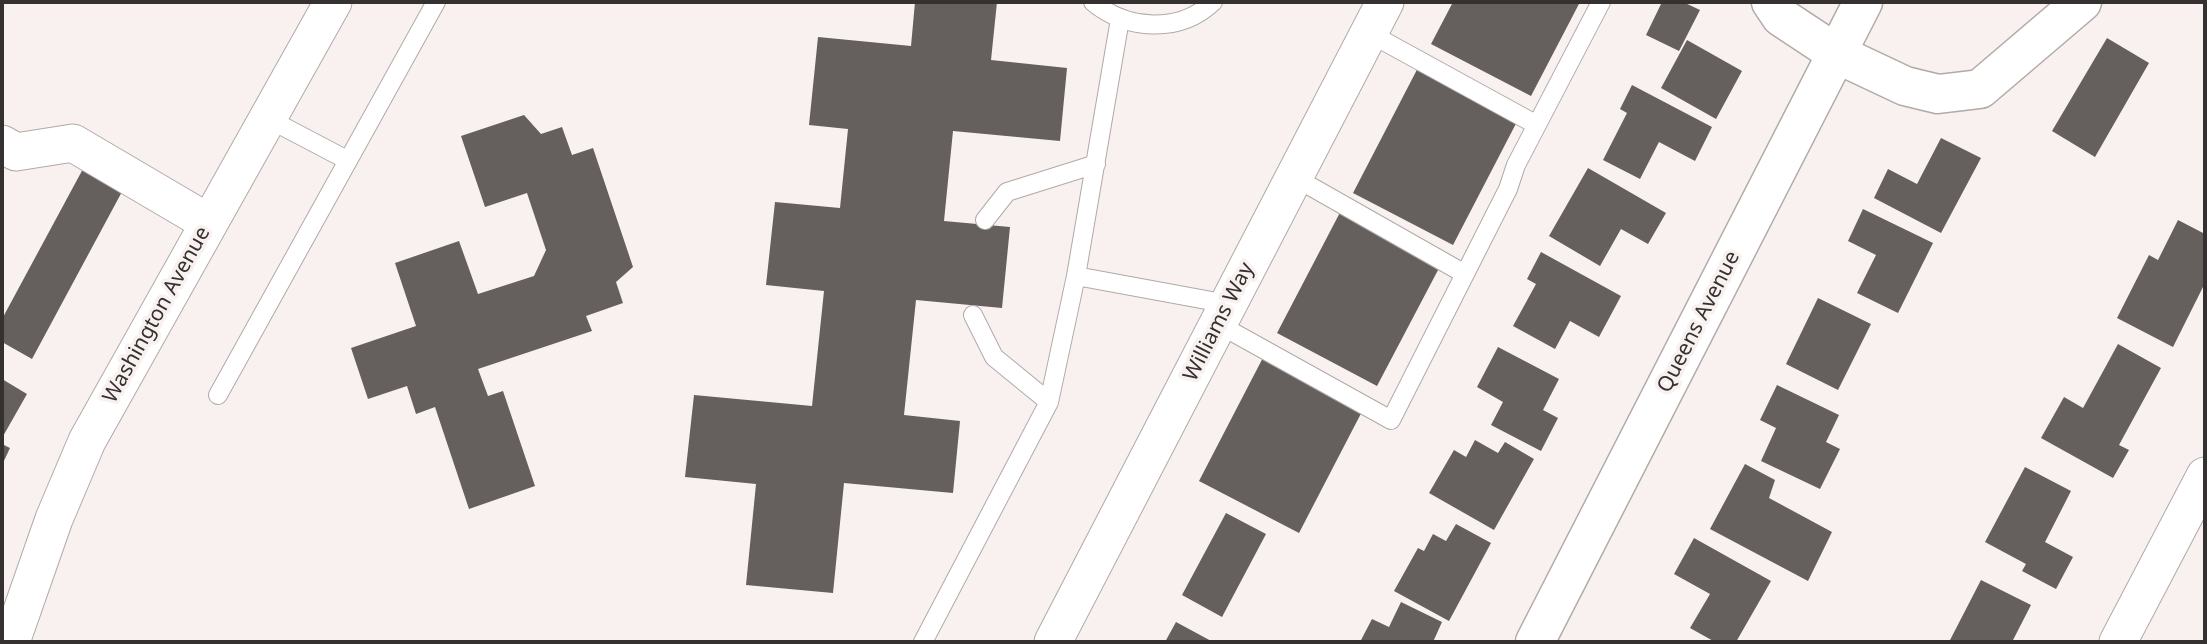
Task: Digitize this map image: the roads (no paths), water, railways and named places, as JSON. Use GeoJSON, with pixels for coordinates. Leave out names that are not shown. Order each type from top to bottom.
{"type":"FeatureCollection","features":[{"type":"Feature","properties":{"kind":"main road"},"geometry":{"type":"LineString","coordinates":[[1771,2],[1781,17],[1837,54],[1905,86],[1938,94],[1980,89],[2082,2]]}},
{"type":"Feature","properties":{"kind":"main road","name":"Queens Avenue"},"geometry":{"type":"LineString","coordinates":[[1535,642],[1863,2]]}},
{"type":"Feature","properties":{"kind":"street","name":"Washington Avenue"},"geometry":{"type":"LineString","coordinates":[[11,642],[54,519],[87,441],[333,2]]}},
{"type":"Feature","properties":{"kind":"street","name":"Williams Way"},"geometry":{"type":"LineString","coordinates":[[1053,642],[1377,17]]}},
{"type":"Feature","properties":{"kind":"street"},"geometry":{"type":"LineString","coordinates":[[2,144],[16,152],[74,142],[209,223]]}},
{"type":"Feature","properties":{"kind":"street"},"geometry":{"type":"LineString","coordinates":[[2118,642],[2205,476]]}},
{"type":"Feature","properties":{"kind":"lane"},"geometry":{"type":"LineString","coordinates":[[218,395],[436,2]]}},
{"type":"Feature","properties":{"kind":"lane"},"geometry":{"type":"LineString","coordinates":[[1093,2],[1120,19],[1149,25],[1178,22],[1205,9],[1213,2]]}},
{"type":"Feature","properties":{"kind":"lane"},"geometry":{"type":"LineString","coordinates":[[1076,276],[1223,314],[1391,420],[1508,189],[1516,165],[1601,2]]}},
{"type":"Feature","properties":{"kind":"lane"},"geometry":{"type":"LineString","coordinates":[[1377,17],[1537,125]]}},
{"type":"Feature","properties":{"kind":"lane"},"geometry":{"type":"LineString","coordinates":[[923,642],[1048,402],[1076,276],[1120,19]]}},
{"type":"Feature","properties":{"kind":"lane"},"geometry":{"type":"LineString","coordinates":[[267,118],[347,160]]}},
{"type":"Feature","properties":{"kind":"lane"},"geometry":{"type":"LineString","coordinates":[[985,220],[1007,192],[1096,164]]}},
{"type":"Feature","properties":{"kind":"lane"},"geometry":{"type":"LineString","coordinates":[[1294,177],[1465,274]]}},
{"type":"Feature","properties":{"kind":"lane"},"geometry":{"type":"LineString","coordinates":[[973,315],[994,357],[1048,402]]}}]}
